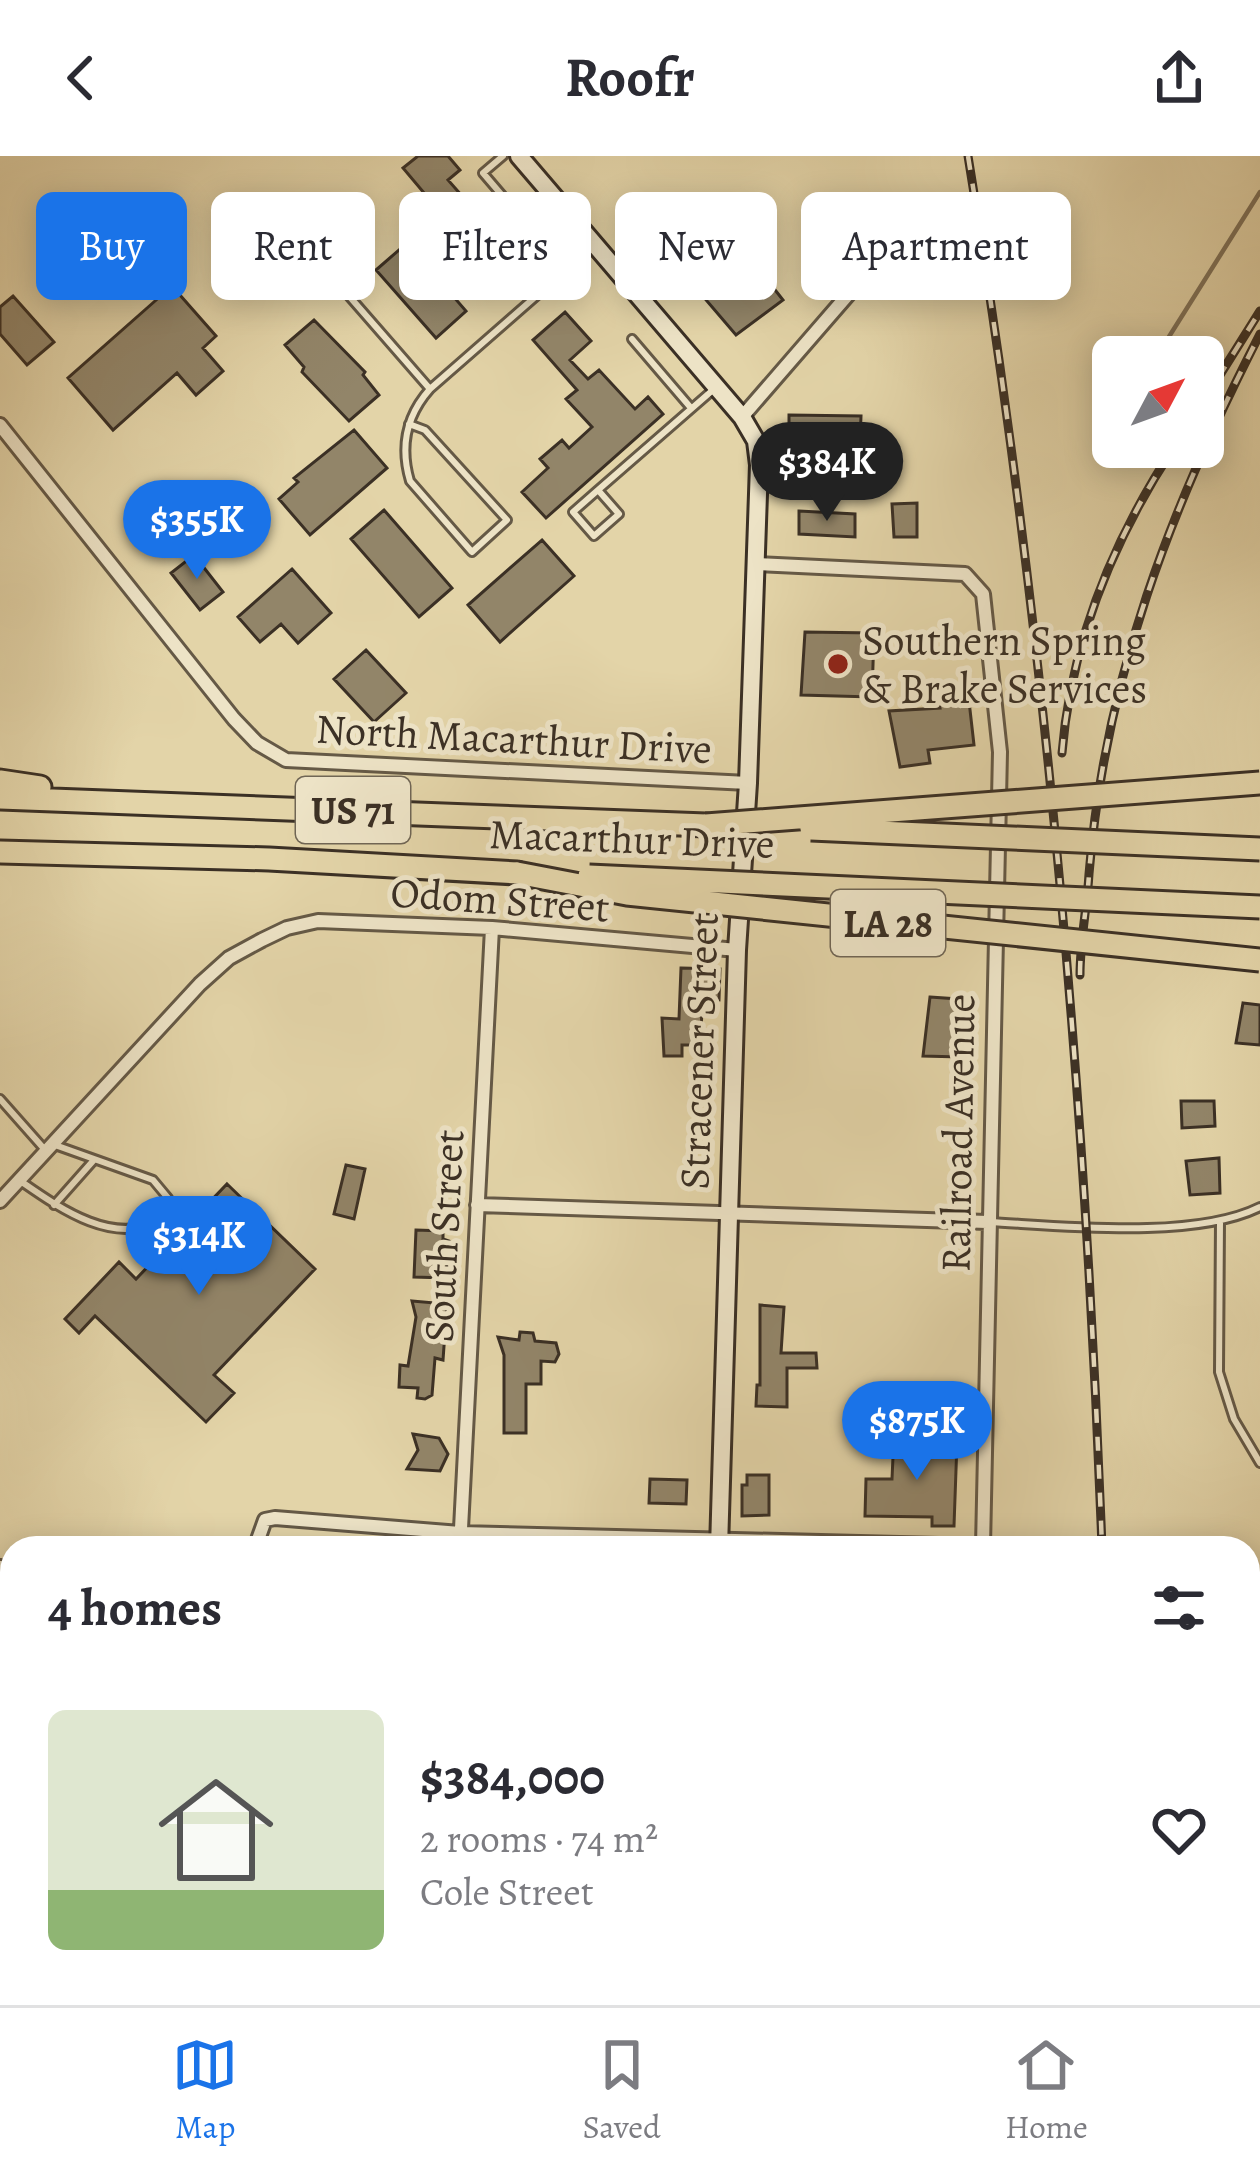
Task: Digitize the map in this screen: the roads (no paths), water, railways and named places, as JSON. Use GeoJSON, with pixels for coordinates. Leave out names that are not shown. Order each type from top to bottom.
{"type":"FeatureCollection","features":[{"type":"Feature","properties":{"kind":"highway"},"geometry":{"type":"LineString","coordinates":[[0,781],[111,800]]}},
{"type":"Feature","properties":{"kind":"highway"},"geometry":{"type":"LineString","coordinates":[[706,825],[1260,783]]}},
{"type":"Feature","properties":{"kind":"highway","name":"Macarthur Drive"},"geometry":{"type":"LineString","coordinates":[[0,798],[1260,849]]}},
{"type":"Feature","properties":{"kind":"highway","name":"Macarthur Drive"},"geometry":{"type":"LineString","coordinates":[[0,852],[141,854],[1260,907]]}},
{"type":"Feature","properties":{"kind":"highway"},"geometry":{"type":"LineString","coordinates":[[0,865],[141,854]]}},
{"type":"Feature","properties":{"kind":"highway","name":"LA 28"},"geometry":{"type":"LineString","coordinates":[[517,873],[627,894],[1260,960]]}},
{"type":"Feature","properties":{"kind":"street"},"geometry":{"type":"LineString","coordinates":[[519,156],[742,417],[843,300]]}},
{"type":"Feature","properties":{"kind":"street","name":"Stracener Street"},"geometry":{"type":"LineString","coordinates":[[719,1536],[737,950],[759,465],[756,441],[742,417]]}},
{"type":"Feature","properties":{"kind":"street","name":"North Macarthur Drive"},"geometry":{"type":"LineString","coordinates":[[0,425],[234,719],[256,743],[286,760],[748,783]]}},
{"type":"Feature","properties":{"kind":"street","name":"Railroad Avenue"},"geometry":{"type":"LineString","coordinates":[[756,564],[965,574],[982,594],[1000,752],[982,1536]]}},
{"type":"Feature","properties":{"kind":"street","name":"Odom Street"},"geometry":{"type":"LineString","coordinates":[[49,1147],[229,958],[262,940],[318,922],[492,928],[737,950]]}},
{"type":"Feature","properties":{"kind":"street","name":"South Street"},"geometry":{"type":"LineString","coordinates":[[460,1533],[492,928]]}},
{"type":"Feature","properties":{"kind":"street"},"geometry":{"type":"LineString","coordinates":[[0,1201],[49,1147]]}},
{"type":"Feature","properties":{"kind":"street"},"geometry":{"type":"LineString","coordinates":[[477,1205],[988,1222]]}},
{"type":"Feature","properties":{"kind":"street"},"geometry":{"type":"LineString","coordinates":[[259,1536],[265,1520],[275,1518],[531,1536]]}},
{"type":"Feature","properties":{"kind":"lane"},"geometry":{"type":"LineString","coordinates":[[500,192],[483,172],[503,156]]}},
{"type":"Feature","properties":{"kind":"lane"},"geometry":{"type":"LineString","coordinates":[[591,248],[595,245]]}},
{"type":"Feature","properties":{"kind":"lane"},"geometry":{"type":"LineString","coordinates":[[353,300],[430,388]]}},
{"type":"Feature","properties":{"kind":"lane"},"geometry":{"type":"LineString","coordinates":[[409,424],[425,430],[507,520],[472,552],[410,482],[404,442],[409,424],[416,405],[430,388],[531,300]]}},
{"type":"Feature","properties":{"kind":"lane"},"geometry":{"type":"LineString","coordinates":[[632,339],[692,408]]}},
{"type":"Feature","properties":{"kind":"lane"},"geometry":{"type":"LineString","coordinates":[[598,490],[620,514],[594,536],[573,512],[716,386]]}},
{"type":"Feature","properties":{"kind":"lane"},"geometry":{"type":"LineString","coordinates":[[0,1099],[49,1147],[153,1180],[168,1198],[161,1219],[131,1230],[89,1222],[20,1180]]}},
{"type":"Feature","properties":{"kind":"lane"},"geometry":{"type":"LineString","coordinates":[[54,1204],[94,1161]]}},
{"type":"Feature","properties":{"kind":"lane"},"geometry":{"type":"LineString","coordinates":[[988,1222],[1084,1227],[1220,1221],[1260,1208]]}},
{"type":"Feature","properties":{"kind":"lane"},"geometry":{"type":"LineString","coordinates":[[1220,1221],[1219,1372],[1234,1419],[1260,1463]]}},
{"type":"Feature","properties":{"kind":"waterway"},"geometry":{"type":"LineString","coordinates":[[1169,336],[1260,192]]}},
{"type":"Feature","properties":{"kind":"railway"},"geometry":{"type":"LineString","coordinates":[[968,156],[1018,502],[1057,850],[1084,1199],[1101,1536]]}},
{"type":"Feature","properties":{"kind":"railway"},"geometry":{"type":"LineString","coordinates":[[1224,368],[1260,311]]}},
{"type":"Feature","properties":{"kind":"railway"},"geometry":{"type":"LineString","coordinates":[[1080,975],[1097,801],[1126,663],[1171,530],[1260,334]]}},
{"type":"Feature","properties":{"kind":"railway"},"geometry":{"type":"LineString","coordinates":[[1062,753],[1075,671],[1098,593],[1161,468]]}},
{"type":"Feature","properties":{"kind":"place","name":"Southern Spring & Brake Services"},"geometry":{"type":"Point","coordinates":[838,664]}}]}
